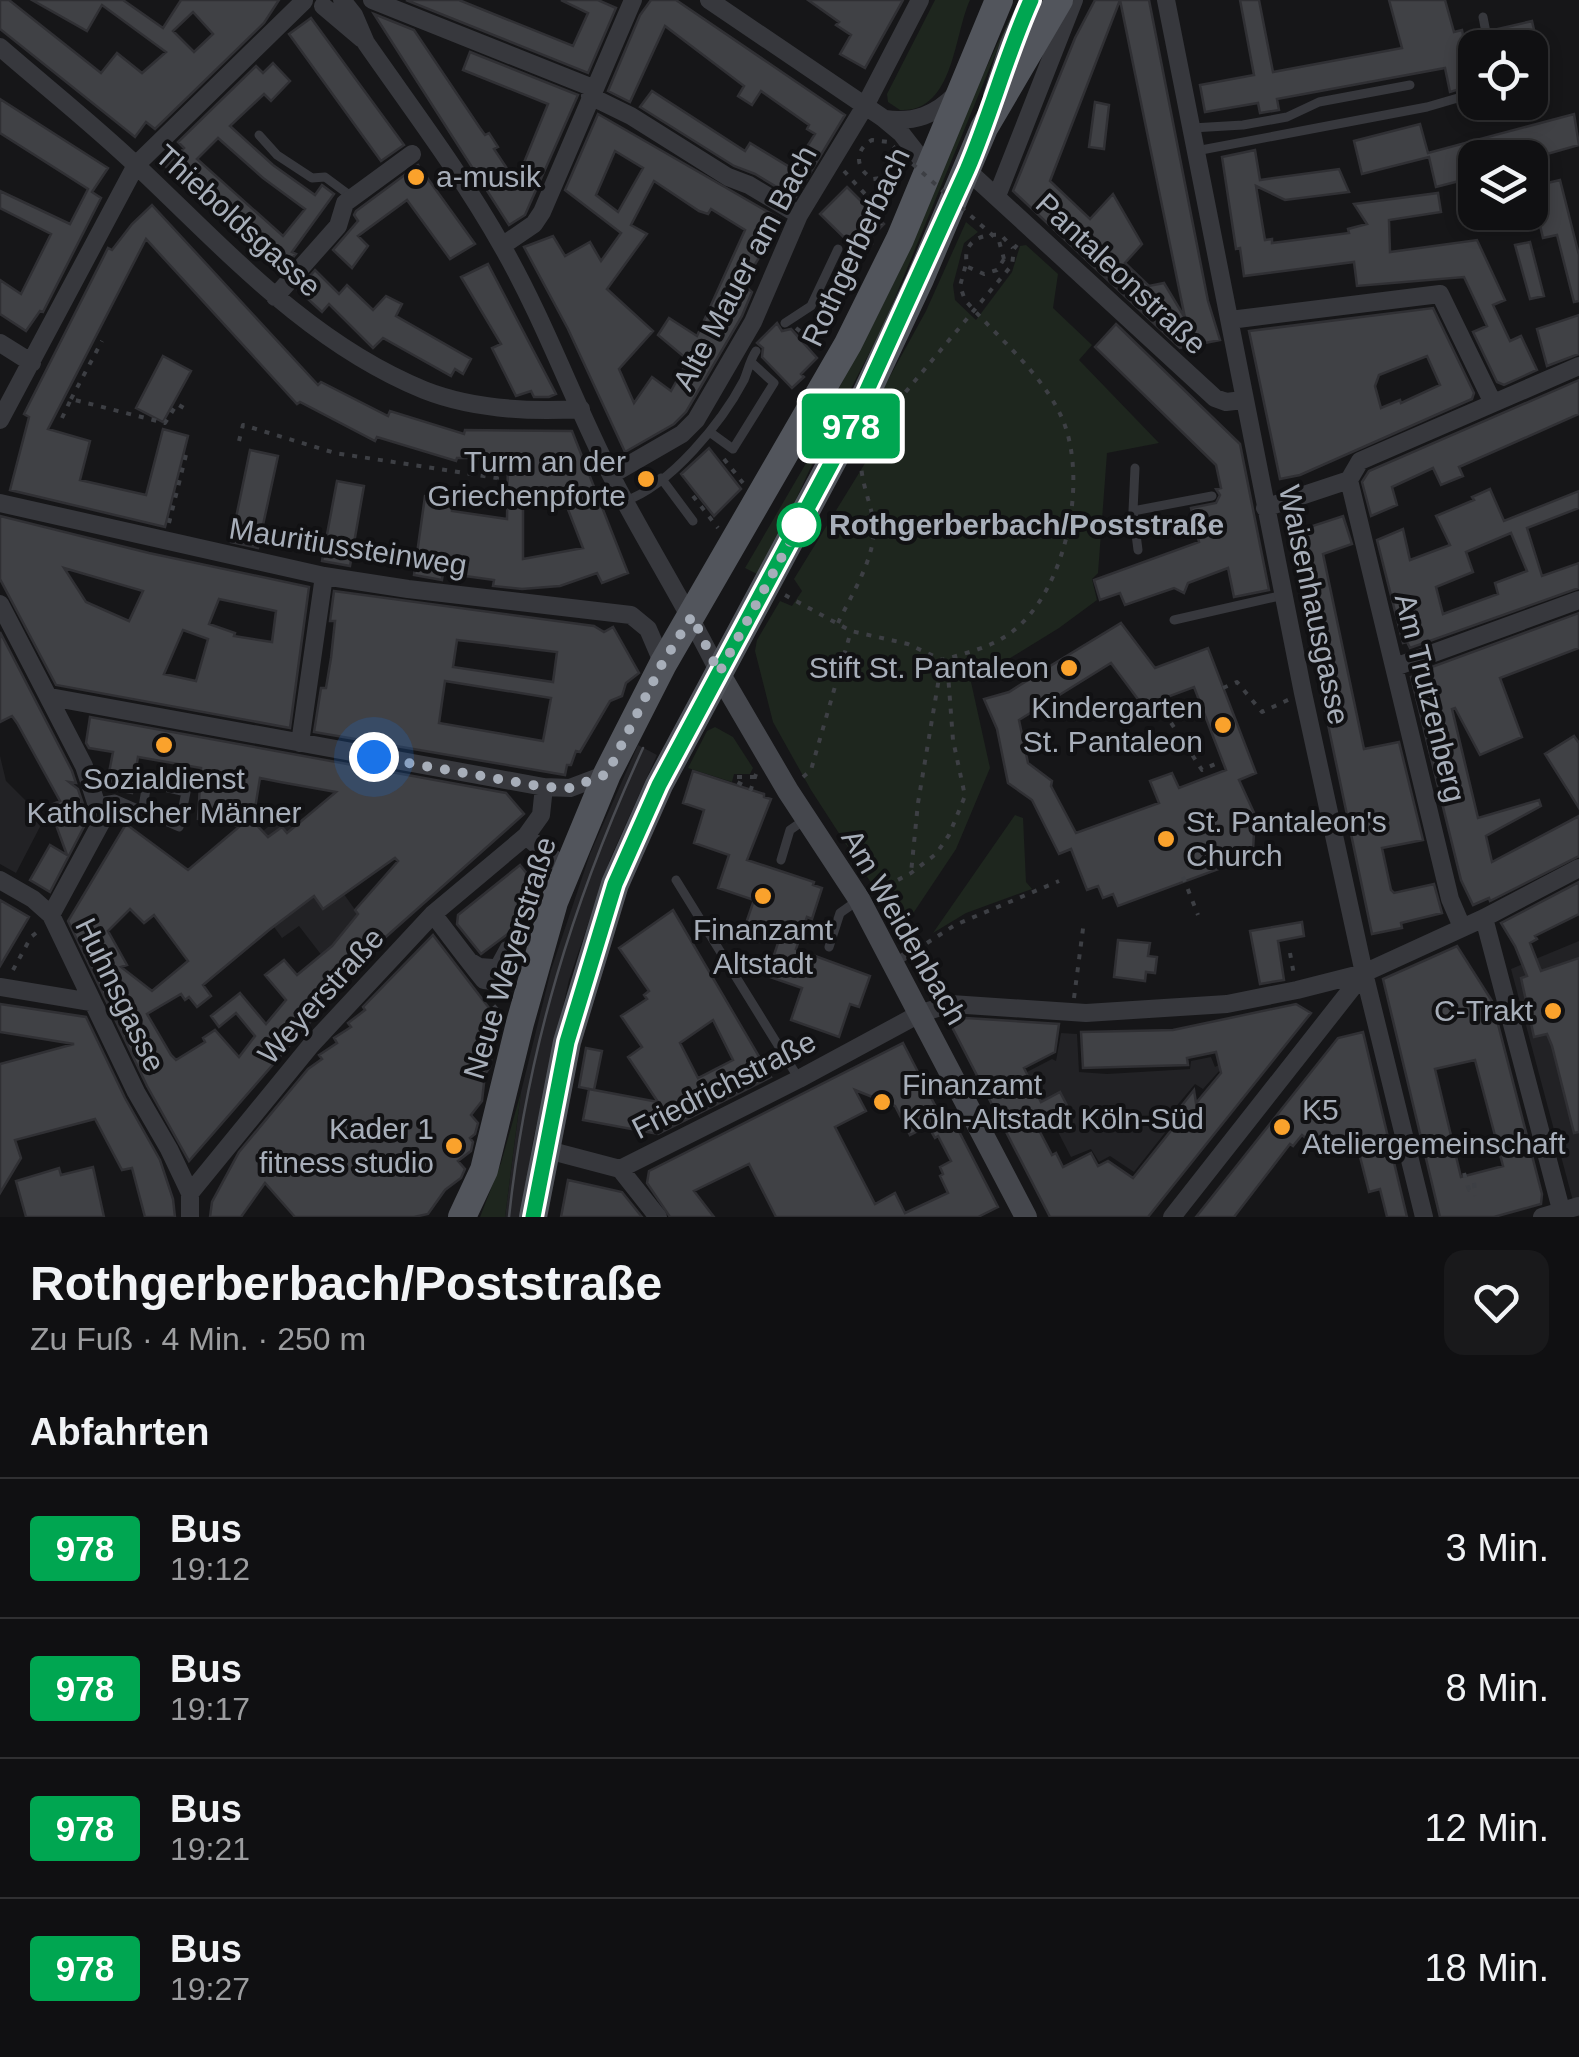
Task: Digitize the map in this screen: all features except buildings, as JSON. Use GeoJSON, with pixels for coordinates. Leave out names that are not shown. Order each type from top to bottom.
{"type":"FeatureCollection","features":[{"type":"Feature","properties":{"kind":"main road","name":"Rothgerberbach"},"geometry":{"type":"LineString","coordinates":[[692,616],[848,344],[900,238],[999,0]]}},
{"type":"Feature","properties":{"kind":"main road"},"geometry":{"type":"LineString","coordinates":[[533,1217],[579,994],[615,884],[659,785],[848,432],[984,128],[1059,0]]}},
{"type":"Feature","properties":{"kind":"main road","name":"Neue Weyerstraße"},"geometry":{"type":"LineString","coordinates":[[460,1212],[484,1170],[520,1023],[566,868],[662,664],[692,616]]}},
{"type":"Feature","properties":{"kind":"street"},"geometry":{"type":"LineString","coordinates":[[0,420],[136,165],[304,0],[329,3],[366,43],[502,246],[551,339],[611,475],[692,616],[719,673]]}},
{"type":"Feature","properties":{"kind":"street"},"geometry":{"type":"LineString","coordinates":[[342,0],[354,15],[366,43]]}},
{"type":"Feature","properties":{"kind":"street"},"geometry":{"type":"LineString","coordinates":[[372,0],[591,92],[728,177],[750,185],[799,215]]}},
{"type":"Feature","properties":{"kind":"street"},"geometry":{"type":"LineString","coordinates":[[502,246],[534,224],[542,212],[633,0]]}},
{"type":"Feature","properties":{"kind":"street"},"geometry":{"type":"LineString","coordinates":[[709,0],[883,118],[901,133],[929,169]]}},
{"type":"Feature","properties":{"kind":"street","name":"Alte Mauer am Bach"},"geometry":{"type":"LineString","coordinates":[[611,475],[682,434],[696,420],[753,322],[799,215],[865,106],[920,0]]}},
{"type":"Feature","properties":{"kind":"street"},"geometry":{"type":"LineString","coordinates":[[984,128],[1011,44],[1031,0]]}},
{"type":"Feature","properties":{"kind":"street"},"geometry":{"type":"LineString","coordinates":[[997,196],[1074,0]]}},
{"type":"Feature","properties":{"kind":"street","name":"Waisenhausgasse"},"geometry":{"type":"LineString","coordinates":[[1166,0],[1230,320],[1255,487],[1265,508],[1364,972],[1424,1217]]}},
{"type":"Feature","properties":{"kind":"street","name":"Thieboldsgasse"},"geometry":{"type":"LineString","coordinates":[[0,47],[136,165],[275,297],[377,365],[426,390],[487,406],[540,411],[581,409]]}},
{"type":"Feature","properties":{"kind":"street"},"geometry":{"type":"LineString","coordinates":[[883,118],[901,121],[927,116],[953,98],[966,82]]}},
{"type":"Feature","properties":{"kind":"street"},"geometry":{"type":"LineString","coordinates":[[275,297],[338,226],[345,203],[412,154]]}},
{"type":"Feature","properties":{"kind":"street","name":"Pantaleonstraße"},"geometry":{"type":"LineString","coordinates":[[967,170],[1215,398],[1226,402],[1244,400]]}},
{"type":"Feature","properties":{"kind":"street"},"geometry":{"type":"LineString","coordinates":[[1230,320],[1440,294],[1493,403]]}},
{"type":"Feature","properties":{"kind":"street"},"geometry":{"type":"LineString","coordinates":[[0,343],[32,363]]}},
{"type":"Feature","properties":{"kind":"street"},"geometry":{"type":"LineString","coordinates":[[1265,508],[1348,480],[1360,460],[1579,366]]}},
{"type":"Feature","properties":{"kind":"street","name":"Am Trutzenberg"},"geometry":{"type":"LineString","coordinates":[[1348,480],[1450,899],[1462,927]]}},
{"type":"Feature","properties":{"kind":"street","name":"Mauritiussteinweg"},"geometry":{"type":"LineString","coordinates":[[0,503],[324,576],[631,614],[648,629],[662,664]]}},
{"type":"Feature","properties":{"kind":"street"},"geometry":{"type":"LineString","coordinates":[[300,744],[324,576]]}},
{"type":"Feature","properties":{"kind":"street"},"geometry":{"type":"LineString","coordinates":[[1395,668],[1579,600]]}},
{"type":"Feature","properties":{"kind":"street"},"geometry":{"type":"LineString","coordinates":[[0,604],[50,697],[98,802]]}},
{"type":"Feature","properties":{"kind":"street","name":"Am Weidenbach"},"geometry":{"type":"LineString","coordinates":[[719,673],[788,791],[859,900],[921,1014],[1017,1214]]}},
{"type":"Feature","properties":{"kind":"street"},"geometry":{"type":"LineString","coordinates":[[50,697],[544,787],[570,788],[607,774]]}},
{"type":"Feature","properties":{"kind":"street","name":"Weyerstraße"},"geometry":{"type":"LineString","coordinates":[[190,1193],[311,1045],[433,914],[526,836],[541,815],[544,787]]}},
{"type":"Feature","properties":{"kind":"street","name":"Huhnsgasse"},"geometry":{"type":"LineString","coordinates":[[98,802],[102,821],[52,915],[91,1002],[190,1193]]}},
{"type":"Feature","properties":{"kind":"street"},"geometry":{"type":"LineString","coordinates":[[526,836],[566,868]]}},
{"type":"Feature","properties":{"kind":"street","name":"Friedrichstraße"},"geometry":{"type":"LineString","coordinates":[[544,1149],[620,1169],[921,1014],[951,1004],[1086,1013],[1227,1004],[1364,972],[1484,918],[1579,868]]}},
{"type":"Feature","properties":{"kind":"street"},"geometry":{"type":"LineString","coordinates":[[0,880],[52,915]]}},
{"type":"Feature","properties":{"kind":"street"},"geometry":{"type":"LineString","coordinates":[[433,914],[469,961],[491,979]]}},
{"type":"Feature","properties":{"kind":"street"},"geometry":{"type":"LineString","coordinates":[[1484,918],[1568,1212],[1542,1217]]}},
{"type":"Feature","properties":{"kind":"street"},"geometry":{"type":"LineString","coordinates":[[1172,1217],[1364,972]]}},
{"type":"Feature","properties":{"kind":"street"},"geometry":{"type":"LineString","coordinates":[[2,987],[91,1002]]}},
{"type":"Feature","properties":{"kind":"street"},"geometry":{"type":"LineString","coordinates":[[620,1169],[658,1217]]}},
{"type":"Feature","properties":{"kind":"street"},"geometry":{"type":"LineString","coordinates":[[190,1193],[190,1217]]}},
{"type":"Feature","properties":{"kind":"lane"},"geometry":{"type":"LineString","coordinates":[[1483,17],[1486,30]]}},
{"type":"Feature","properties":{"kind":"lane"},"geometry":{"type":"LineString","coordinates":[[1192,128],[1288,117],[1319,102],[1410,86]]}},
{"type":"Feature","properties":{"kind":"lane"},"geometry":{"type":"LineString","coordinates":[[1196,151],[1458,98]]}},
{"type":"Feature","properties":{"kind":"lane"},"geometry":{"type":"LineString","coordinates":[[259,136],[312,178],[325,177],[352,198]]}},
{"type":"Feature","properties":{"kind":"lane"},"geometry":{"type":"LineString","coordinates":[[787,322],[811,306],[838,249]]}},
{"type":"Feature","properties":{"kind":"lane"},"geometry":{"type":"LineString","coordinates":[[625,501],[642,495],[711,433],[756,351]]}},
{"type":"Feature","properties":{"kind":"lane"},"geometry":{"type":"LineString","coordinates":[[711,433],[733,450],[774,384],[750,362]]}},
{"type":"Feature","properties":{"kind":"lane"},"geometry":{"type":"LineString","coordinates":[[1135,468],[1133,511],[1138,550]]}},
{"type":"Feature","properties":{"kind":"lane"},"geometry":{"type":"LineString","coordinates":[[661,478],[693,521]]}},
{"type":"Feature","properties":{"kind":"lane"},"geometry":{"type":"LineString","coordinates":[[1133,511],[1212,496]]}},
{"type":"Feature","properties":{"kind":"lane"},"geometry":{"type":"LineString","coordinates":[[1174,620],[1284,594]]}},
{"type":"Feature","properties":{"kind":"lane"},"geometry":{"type":"LineString","coordinates":[[98,802],[115,800],[142,812],[179,827],[186,792],[147,784],[142,812]]}},
{"type":"Feature","properties":{"kind":"lane"},"geometry":{"type":"LineString","coordinates":[[781,860],[790,830],[806,819]]}},
{"type":"Feature","properties":{"kind":"lane"},"geometry":{"type":"LineString","coordinates":[[676,880],[799,1080]]}},
{"type":"Feature","properties":{"kind":"lane"},"geometry":{"type":"LineString","coordinates":[[828,947],[840,913],[859,900]]}},
{"type":"Feature","properties":{"kind":"lane"},"geometry":{"type":"LineString","coordinates":[[491,979],[505,946]]}},
{"type":"Feature","properties":{"kind":"lane"},"geometry":{"type":"LineString","coordinates":[[893,963],[918,948]]}},
{"type":"Feature","properties":{"kind":"path"},"geometry":{"type":"LineString","coordinates":[[897,164],[888,177],[873,179],[860,168],[860,152],[872,140],[888,142],[999,241],[1004,259],[999,268],[991,273],[978,272],[966,264]]}},
{"type":"Feature","properties":{"kind":"path"},"geometry":{"type":"LineString","coordinates":[[854,181],[888,219]]}},
{"type":"Feature","properties":{"kind":"path"},"geometry":{"type":"LineString","coordinates":[[838,623],[870,551],[873,535],[860,459],[893,407],[1012,265],[1014,249],[1030,227]]}},
{"type":"Feature","properties":{"kind":"path"},"geometry":{"type":"LineString","coordinates":[[942,660],[994,643],[1024,620],[1040,600],[1060,561],[1069,527],[1072,463],[1060,414],[1032,374],[975,311],[960,286],[968,248],[984,234],[1001,235],[1014,249]]}},
{"type":"Feature","properties":{"kind":"path"},"geometry":{"type":"LineString","coordinates":[[787,322],[825,352]]}},
{"type":"Feature","properties":{"kind":"path"},"geometry":{"type":"LineString","coordinates":[[62,418],[102,341]]}},
{"type":"Feature","properties":{"kind":"path"},"geometry":{"type":"LineString","coordinates":[[71,399],[165,424],[178,404],[190,411]]}},
{"type":"Feature","properties":{"kind":"path"},"geometry":{"type":"LineString","coordinates":[[239,441],[243,425],[343,454],[497,478],[495,490]]}},
{"type":"Feature","properties":{"kind":"path"},"geometry":{"type":"LineString","coordinates":[[342,465],[343,454]]}},
{"type":"Feature","properties":{"kind":"path"},"geometry":{"type":"LineString","coordinates":[[164,542],[186,456]]}},
{"type":"Feature","properties":{"kind":"path"},"geometry":{"type":"LineString","coordinates":[[672,469],[720,530]]}},
{"type":"Feature","properties":{"kind":"path"},"geometry":{"type":"LineString","coordinates":[[780,593],[851,631],[908,644],[942,660],[948,674],[953,740],[964,796],[942,845],[912,873],[859,900]]}},
{"type":"Feature","properties":{"kind":"path"},"geometry":{"type":"LineString","coordinates":[[788,791],[811,770],[851,631]]}},
{"type":"Feature","properties":{"kind":"path"},"geometry":{"type":"LineString","coordinates":[[912,873],[918,803],[942,660]]}},
{"type":"Feature","properties":{"kind":"path"},"geometry":{"type":"LineString","coordinates":[[1224,688],[1237,682],[1262,712],[1284,702]]}},
{"type":"Feature","properties":{"kind":"path"},"geometry":{"type":"LineString","coordinates":[[1164,712],[1202,770],[1222,761]]}},
{"type":"Feature","properties":{"kind":"path"},"geometry":{"type":"LineString","coordinates":[[1183,877],[1198,915]]}},
{"type":"Feature","properties":{"kind":"path"},"geometry":{"type":"LineString","coordinates":[[918,948],[955,925],[1059,882]]}},
{"type":"Feature","properties":{"kind":"path"},"geometry":{"type":"LineString","coordinates":[[2,987],[31,938],[52,915]]}},
{"type":"Feature","properties":{"kind":"path"},"geometry":{"type":"LineString","coordinates":[[1074,998],[1084,921]]}},
{"type":"Feature","properties":{"kind":"path"},"geometry":{"type":"LineString","coordinates":[[1290,954],[1295,977]]}},
{"type":"Feature","properties":{"kind":"path"},"geometry":{"type":"LineString","coordinates":[[491,979],[477,986],[500,1014],[520,1023]]}},
{"type":"Feature","properties":{"kind":"path"},"geometry":{"type":"LineString","coordinates":[[1464,1173],[1469,1190],[1474,1189]]}},
{"type":"Feature","properties":{"kind":"shaded area"},"geometry":{"type":"Polygon","coordinates":[[[935,0],[970,0],[942,85],[918,108],[900,110],[888,102],[887,94],[935,0]]]}},
{"type":"Feature","properties":{"kind":"shaded area"},"geometry":{"type":"Polygon","coordinates":[[[1014,9],[885,322],[761,576],[745,568],[805,465],[838,390],[899,272],[1014,9]]]}},
{"type":"Feature","properties":{"kind":"shaded area"},"geometry":{"type":"Polygon","coordinates":[[[966,222],[978,232],[964,243],[953,285],[955,300],[976,320],[1012,272],[1020,246],[1026,245],[1058,274],[1053,308],[1092,345],[1079,360],[1159,443],[1107,453],[1098,573],[1092,579],[1097,600],[971,682],[990,768],[956,849],[906,924],[886,906],[811,790],[773,722],[755,651],[757,640],[780,601],[792,606],[802,591],[794,579],[867,460],[857,436],[926,311],[966,222]]]}},
{"type":"Feature","properties":{"kind":"shaded area"},"geometry":{"type":"Polygon","coordinates":[[[715,727],[733,737],[753,768],[750,774],[734,774],[732,782],[688,768],[707,731],[715,727]]]}},
{"type":"Feature","properties":{"kind":"shaded area"},"geometry":{"type":"Polygon","coordinates":[[[638,745],[657,755],[610,859],[569,980],[533,1140],[521,1217],[505,1217],[521,1092],[551,970],[590,854],[638,745]]]}},
{"type":"Feature","properties":{"kind":"shaded area"},"geometry":{"type":"Polygon","coordinates":[[[0,756],[6,781],[44,819],[16,873],[0,864],[0,756]]]}},
{"type":"Feature","properties":{"kind":"shaded area"},"geometry":{"type":"Polygon","coordinates":[[[1015,815],[1023,818],[1026,882],[1032,889],[966,913],[933,933],[1015,815]]]}},
{"type":"Feature","properties":{"kind":"shaded area"},"geometry":{"type":"Polygon","coordinates":[[[282,816],[310,847],[379,943],[343,983],[299,926],[282,938],[226,860],[282,816]]]}},
{"type":"Feature","properties":{"kind":"shaded area"},"geometry":{"type":"Polygon","coordinates":[[[1579,941],[1579,1199],[1573,1201],[1511,969],[1579,941]]]}},
{"type":"Feature","properties":{"kind":"shaded area"},"geometry":{"type":"Polygon","coordinates":[[[1061,1033],[1077,1034],[1079,1072],[1190,1069],[1191,1061],[1211,1057],[1215,1067],[1230,1059],[1203,1089],[1195,1084],[1174,1109],[1179,1115],[1134,1172],[1110,1156],[1099,1162],[1091,1149],[1071,1157],[1027,1072],[1052,1059],[1056,1061],[1061,1033]]]}},
{"type":"Feature","properties":{"kind":"shaded area"},"geometry":{"type":"Polygon","coordinates":[[[521,1092],[505,1217],[480,1217],[501,1163],[521,1092]]]}},
{"type":"Feature","properties":{"kind":"tram line"},"geometry":{"type":"LineString","coordinates":[[509,1217],[528,1094],[556,977],[595,862],[643,748]]}},
{"type":"Feature","properties":{"kind":"bus line","name":"978"},"geometry":{"type":"LineString","coordinates":[[533,1217],[567,1042],[615,884],[679,745],[848,432],[967,170],[1011,44],[1031,0]]}},
{"type":"Feature","properties":{"kind":"place","name":"a-musik"},"geometry":{"type":"Point","coordinates":[416,177]}},
{"type":"Feature","properties":{"kind":"place","name":"Turm an der Griechenpforte"},"geometry":{"type":"Point","coordinates":[646,479]}},
{"type":"Feature","properties":{"kind":"place","name":"Rothgerberbach/Poststraße"},"geometry":{"type":"Point","coordinates":[799,525]}},
{"type":"Feature","properties":{"kind":"place","name":"Stift St. Pantaleon"},"geometry":{"type":"Point","coordinates":[1069,668]}},
{"type":"Feature","properties":{"kind":"place","name":"Kindergarten St. Pantaleon"},"geometry":{"type":"Point","coordinates":[1223,725]}},
{"type":"Feature","properties":{"kind":"place","name":"Sozialdienst Katholischer Männer"},"geometry":{"type":"Point","coordinates":[164,745]}},
{"type":"Feature","properties":{"kind":"place","name":"St. Pantaleon's Church"},"geometry":{"type":"Point","coordinates":[1166,839]}},
{"type":"Feature","properties":{"kind":"place","name":"Finanzamt Altstadt"},"geometry":{"type":"Point","coordinates":[763,896]}},
{"type":"Feature","properties":{"kind":"place","name":"C-Trakt"},"geometry":{"type":"Point","coordinates":[1553,1011]}},
{"type":"Feature","properties":{"kind":"place","name":"Finanzamt Köln-Altstadt Köln-Süd"},"geometry":{"type":"Point","coordinates":[882,1102]}},
{"type":"Feature","properties":{"kind":"place","name":"K5 Ateliergemeinschaft"},"geometry":{"type":"Point","coordinates":[1282,1127]}},
{"type":"Feature","properties":{"kind":"place","name":"Kader 1 fitness studio"},"geometry":{"type":"Point","coordinates":[454,1146]}},
{"type":"Feature","properties":{"kind":"route"},"geometry":{"type":"LineString","coordinates":[[374,757],[544,787],[570,788],[607,774],[662,664],[692,616],[719,673],[799,525]]}}]}
